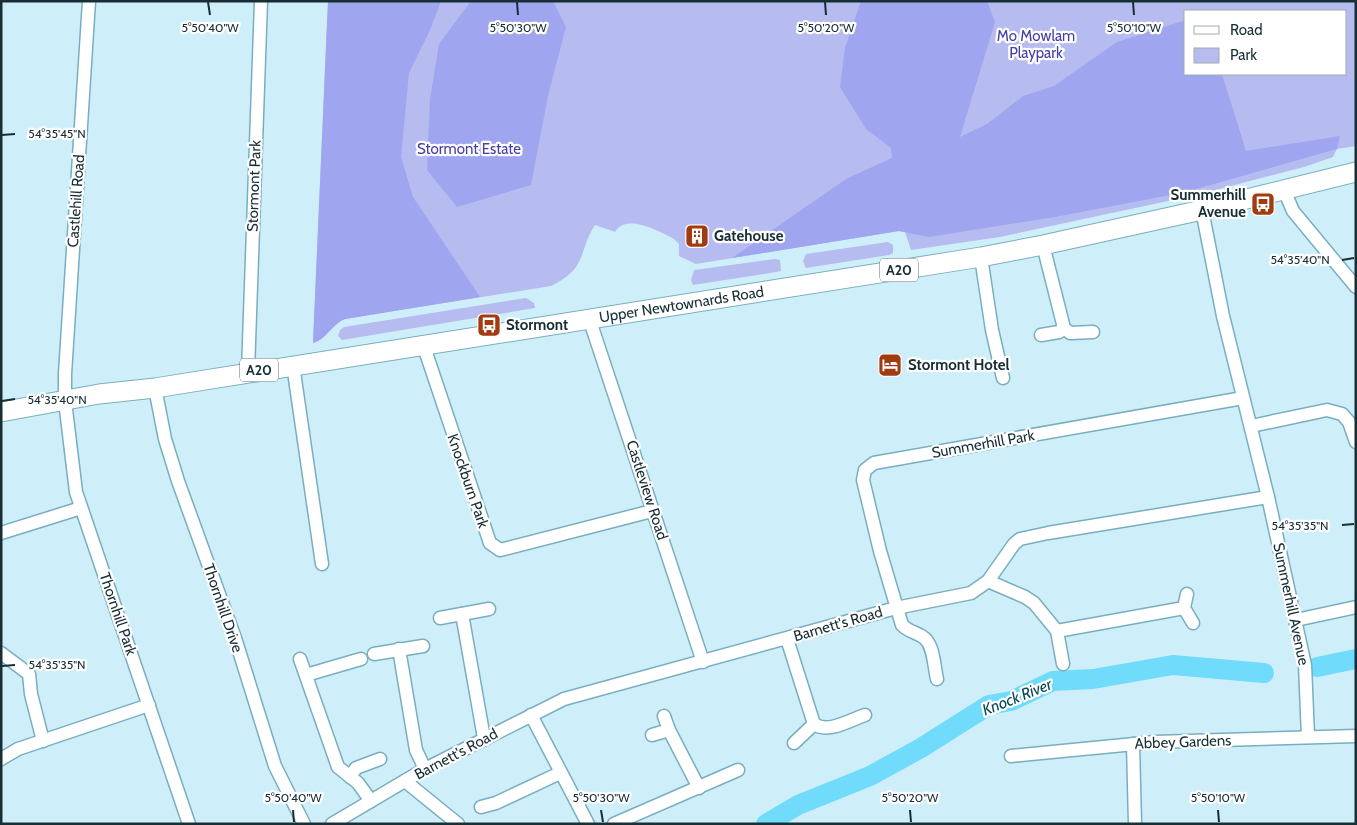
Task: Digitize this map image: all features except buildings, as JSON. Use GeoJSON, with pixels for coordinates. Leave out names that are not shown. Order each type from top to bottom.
{"type":"FeatureCollection","features":[{"type":"Feature","properties":{"kind":"highway","name":"Upper Newtownards Road"},"geometry":{"type":"LineString","coordinates":[[1,412],[99,394],[155,388],[248,371],[981,257],[1043,246],[1202,210],[1356,172]]}},
{"type":"Feature","properties":{"kind":"street","name":"Castlehill Road"},"geometry":{"type":"LineString","coordinates":[[66,401],[68,321],[89,1]]}},
{"type":"Feature","properties":{"kind":"street","name":"Stormont Park"},"geometry":{"type":"LineString","coordinates":[[248,371],[261,1]]}},
{"type":"Feature","properties":{"kind":"street"},"geometry":{"type":"LineString","coordinates":[[1284,190],[1293,211],[1356,287]]}},
{"type":"Feature","properties":{"kind":"street","name":"Summerhill Avenue"},"geometry":{"type":"LineString","coordinates":[[1202,210],[1223,316],[1251,426],[1296,620],[1305,666],[1308,737]]}},
{"type":"Feature","properties":{"kind":"street"},"geometry":{"type":"LineString","coordinates":[[1043,246],[1064,328],[1070,333],[1093,332]]}},
{"type":"Feature","properties":{"kind":"street"},"geometry":{"type":"LineString","coordinates":[[981,257],[990,321],[1003,378]]}},
{"type":"Feature","properties":{"kind":"street","name":"Castleview Road"},"geometry":{"type":"LineString","coordinates":[[588,318],[614,388],[652,512],[673,566],[703,662]]}},
{"type":"Feature","properties":{"kind":"street"},"geometry":{"type":"LineString","coordinates":[[1041,335],[1059,332],[1064,328]]}},
{"type":"Feature","properties":{"kind":"street","name":"Knockburn Park"},"geometry":{"type":"LineString","coordinates":[[423,344],[490,543],[500,550],[652,512]]}},
{"type":"Feature","properties":{"kind":"street"},"geometry":{"type":"LineString","coordinates":[[293,365],[322,564]]}},
{"type":"Feature","properties":{"kind":"street","name":"Thornhill Drive"},"geometry":{"type":"LineString","coordinates":[[155,388],[165,439],[178,481],[235,638],[275,766],[304,824]]}},
{"type":"Feature","properties":{"kind":"street","name":"Summerhill Park"},"geometry":{"type":"LineString","coordinates":[[937,679],[930,645],[923,637],[908,632],[902,625],[896,608],[863,480],[865,470],[874,463],[1244,398]]}},
{"type":"Feature","properties":{"kind":"street","name":"Thornhill Park"},"geometry":{"type":"LineString","coordinates":[[66,401],[76,492],[189,824]]}},
{"type":"Feature","properties":{"kind":"street"},"geometry":{"type":"LineString","coordinates":[[1251,426],[1327,410],[1342,414],[1348,422],[1356,442]]}},
{"type":"Feature","properties":{"kind":"street","name":"Barnett's Road"},"geometry":{"type":"LineString","coordinates":[[332,824],[425,769],[564,699],[896,608],[971,593],[988,582],[1014,544],[1028,537],[1268,497]]}},
{"type":"Feature","properties":{"kind":"street"},"geometry":{"type":"LineString","coordinates":[[1,533],[81,508]]}},
{"type":"Feature","properties":{"kind":"street"},"geometry":{"type":"LineString","coordinates":[[988,582],[1025,597],[1034,603],[1057,631],[1063,664]]}},
{"type":"Feature","properties":{"kind":"street"},"geometry":{"type":"LineString","coordinates":[[1187,594],[1184,608],[1192,623]]}},
{"type":"Feature","properties":{"kind":"street"},"geometry":{"type":"LineString","coordinates":[[1296,620],[1356,607]]}},
{"type":"Feature","properties":{"kind":"street"},"geometry":{"type":"LineString","coordinates":[[440,618],[489,608]]}},
{"type":"Feature","properties":{"kind":"street"},"geometry":{"type":"LineString","coordinates":[[1057,631],[1184,608]]}},
{"type":"Feature","properties":{"kind":"street"},"geometry":{"type":"LineString","coordinates":[[462,614],[484,738]]}},
{"type":"Feature","properties":{"kind":"street"},"geometry":{"type":"LineString","coordinates":[[787,639],[814,724],[819,728],[829,728],[865,715]]}},
{"type":"Feature","properties":{"kind":"street"},"geometry":{"type":"LineString","coordinates":[[374,654],[423,646]]}},
{"type":"Feature","properties":{"kind":"street"},"geometry":{"type":"LineString","coordinates":[[399,650],[416,750],[425,769]]}},
{"type":"Feature","properties":{"kind":"street"},"geometry":{"type":"LineString","coordinates":[[1,653],[29,674],[30,694],[43,741]]}},
{"type":"Feature","properties":{"kind":"street"},"geometry":{"type":"LineString","coordinates":[[300,659],[338,767],[358,783],[371,801]]}},
{"type":"Feature","properties":{"kind":"street"},"geometry":{"type":"LineString","coordinates":[[306,675],[361,659]]}},
{"type":"Feature","properties":{"kind":"street"},"geometry":{"type":"LineString","coordinates":[[1,759],[18,749],[149,705]]}},
{"type":"Feature","properties":{"kind":"street"},"geometry":{"type":"LineString","coordinates":[[531,715],[588,824]]}},
{"type":"Feature","properties":{"kind":"street"},"geometry":{"type":"LineString","coordinates":[[664,716],[668,730],[699,788]]}},
{"type":"Feature","properties":{"kind":"street"},"geometry":{"type":"LineString","coordinates":[[794,743],[814,724]]}},
{"type":"Feature","properties":{"kind":"street"},"geometry":{"type":"LineString","coordinates":[[652,735],[668,730]]}},
{"type":"Feature","properties":{"kind":"street","name":"Abbey Gardens"},"geometry":{"type":"LineString","coordinates":[[1011,756],[1133,744],[1356,736]]}},
{"type":"Feature","properties":{"kind":"street"},"geometry":{"type":"LineString","coordinates":[[1133,744],[1135,824]]}},
{"type":"Feature","properties":{"kind":"street"},"geometry":{"type":"LineString","coordinates":[[350,777],[356,768],[380,759]]}},
{"type":"Feature","properties":{"kind":"street"},"geometry":{"type":"LineString","coordinates":[[614,824],[738,770]]}},
{"type":"Feature","properties":{"kind":"street"},"geometry":{"type":"LineString","coordinates":[[481,807],[496,803],[560,773]]}},
{"type":"Feature","properties":{"kind":"street","name":"Barnett's Road"},"geometry":{"type":"LineString","coordinates":[[405,781],[458,824]]}},
{"type":"Feature","properties":{"kind":"street"},"geometry":{"type":"LineString","coordinates":[[496,803],[502,816]]}},
{"type":"Feature","properties":{"kind":"green space","name":"Stormont Estate"},"geometry":{"type":"Polygon","coordinates":[[[328,1],[1356,1],[1356,146],[1337,149],[1333,157],[1304,167],[1196,195],[1000,237],[911,250],[905,232],[899,231],[696,264],[679,256],[679,244],[674,239],[652,228],[643,225],[627,224],[615,232],[595,225],[577,266],[563,279],[551,286],[345,319],[336,324],[318,341],[313,343],[328,1]]]}},
{"type":"Feature","properties":{"kind":"green space"},"geometry":{"type":"Polygon","coordinates":[[[328,1],[441,1],[430,30],[409,73],[401,157],[413,197],[480,297],[345,319],[336,324],[322,339],[313,343],[328,1]]]}},
{"type":"Feature","properties":{"kind":"green space"},"geometry":{"type":"Polygon","coordinates":[[[471,1],[553,1],[566,27],[548,96],[531,185],[457,207],[427,170],[430,99],[439,44],[471,1]]]}},
{"type":"Feature","properties":{"kind":"green space"},"geometry":{"type":"Polygon","coordinates":[[[861,1],[987,1],[995,22],[960,137],[987,124],[1023,96],[1054,86],[1117,42],[1184,21],[1184,75],[1222,75],[1246,151],[1340,136],[1337,149],[1186,192],[1055,217],[929,237],[899,231],[732,258],[846,179],[892,158],[891,148],[866,129],[840,87],[845,48],[861,1]]]}},
{"type":"Feature","properties":{"kind":"green space"},"geometry":{"type":"Polygon","coordinates":[[[888,242],[893,245],[893,253],[889,255],[806,268],[803,261],[806,254],[888,242]]]}},
{"type":"Feature","properties":{"kind":"green space"},"geometry":{"type":"Polygon","coordinates":[[[775,259],[780,260],[781,271],[693,285],[691,280],[694,270],[775,259]]]}},
{"type":"Feature","properties":{"kind":"green space"},"geometry":{"type":"Polygon","coordinates":[[[526,298],[534,303],[535,308],[342,340],[338,336],[340,330],[344,327],[526,298]]]}},
{"type":"Feature","properties":{"kind":"waterway","name":"Knock River"},"geometry":{"type":"LineString","coordinates":[[1317,667],[1356,659]]}},
{"type":"Feature","properties":{"kind":"waterway","name":"Knock River"},"geometry":{"type":"LineString","coordinates":[[766,824],[798,805],[870,776],[921,748],[989,705],[1011,701],[1053,681],[1093,679],[1173,665],[1264,673]]}},
{"type":"Feature","properties":{"kind":"place","name":"Summerhill Avenue"},"geometry":{"type":"Point","coordinates":[1263,204]}},
{"type":"Feature","properties":{"kind":"place","name":"Gatehouse"},"geometry":{"type":"Point","coordinates":[697,236]}},
{"type":"Feature","properties":{"kind":"place","name":"Stormont"},"geometry":{"type":"Point","coordinates":[489,325]}},
{"type":"Feature","properties":{"kind":"place","name":"Stormont Hotel"},"geometry":{"type":"Point","coordinates":[890,365]}},
{"type":"Feature","properties":{"kind":"park label","name":"Mo Mowlam Playpark"},"geometry":{"type":"Point","coordinates":[1036,44]}}]}
